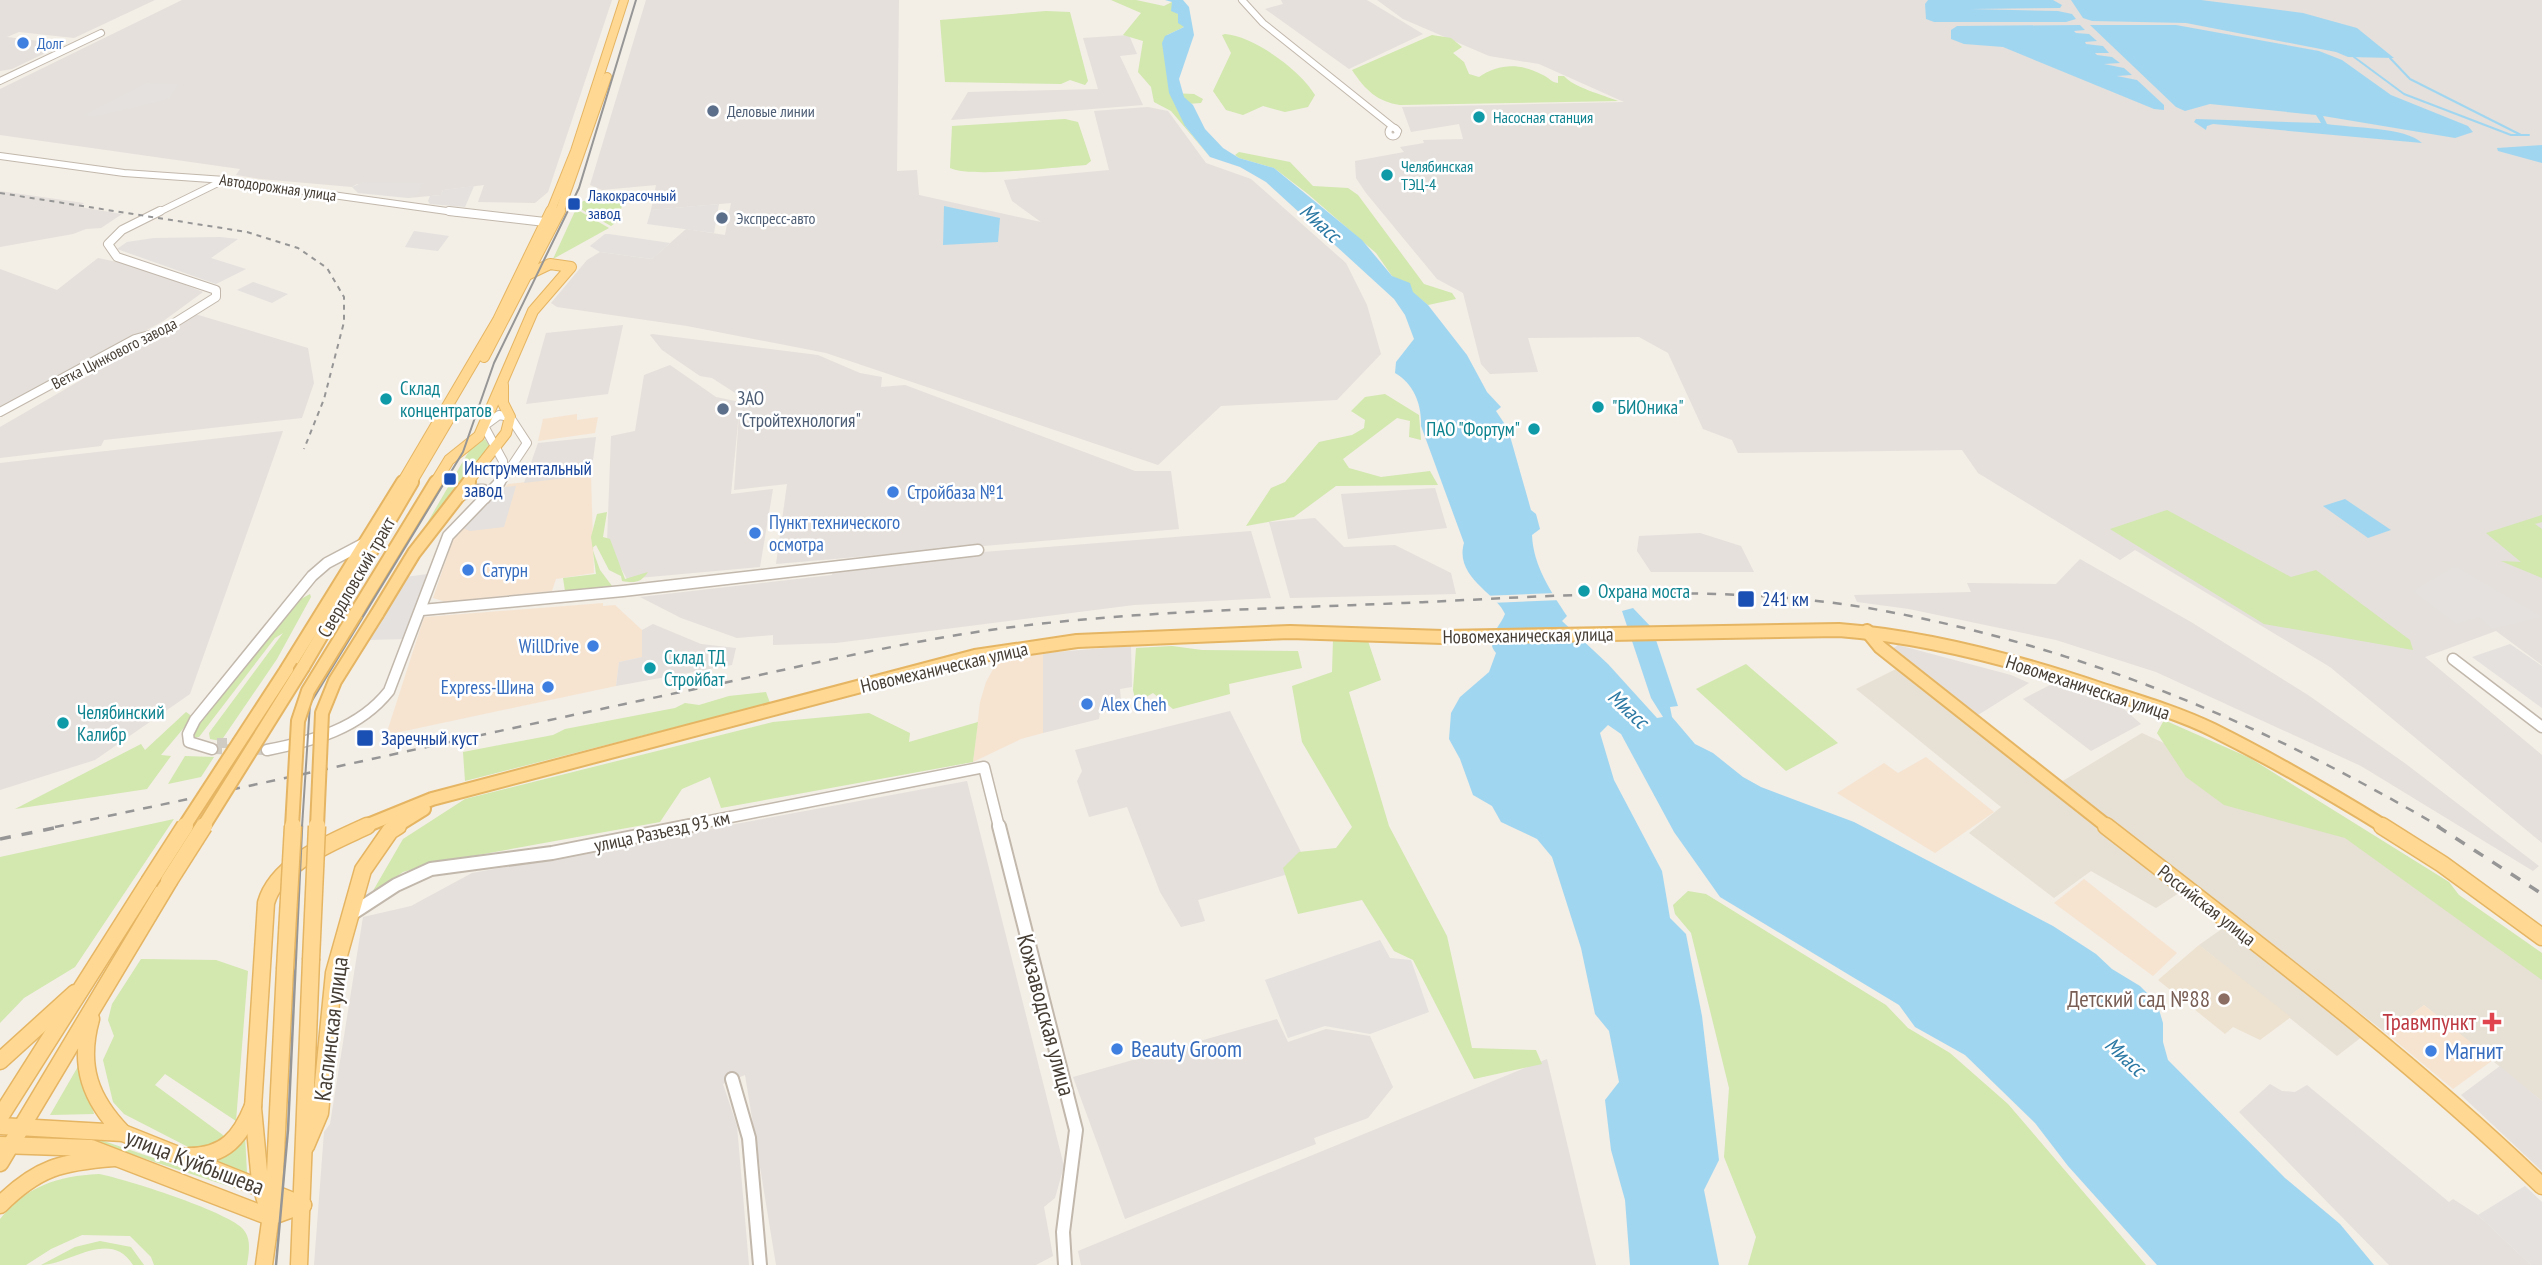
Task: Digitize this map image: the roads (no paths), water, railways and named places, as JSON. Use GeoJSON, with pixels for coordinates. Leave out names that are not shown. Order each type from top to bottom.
{"type":"FeatureCollection","features":[{"type":"Feature","properties":{"kind":"main road","name":"Свердловский тракт"},"geometry":{"type":"LineString","coordinates":[[0,1163],[6,1144],[23,1126],[99,995],[303,667],[529,274],[541,262],[550,222],[624,0]]}},
{"type":"Feature","properties":{"kind":"main road","name":"Свердловский тракт"},"geometry":{"type":"LineString","coordinates":[[0,1117],[287,668],[466,372],[572,187],[632,0]]}},
{"type":"Feature","properties":{"kind":"main road"},"geometry":{"type":"LineString","coordinates":[[484,426],[533,311],[571,267],[566,264],[541,262]]}},
{"type":"Feature","properties":{"kind":"main road"},"geometry":{"type":"LineString","coordinates":[[299,1265],[322,713],[335,681],[414,553],[454,500],[497,450],[506,433],[510,417],[502,395],[504,374]]}},
{"type":"Feature","properties":{"kind":"main road","name":"Каслинская улица"},"geometry":{"type":"LineString","coordinates":[[267,1190],[283,1027],[298,721],[308,691],[441,471],[449,460],[476,439],[484,426]]}},
{"type":"Feature","properties":{"kind":"main road","name":"Новомеханическая улица"},"geometry":{"type":"LineString","coordinates":[[459,792],[975,656],[1034,646],[1290,632],[1443,637],[1867,631],[1936,643],[2028,666],[2150,705],[2213,730],[2382,825],[2542,937]]}},
{"type":"Feature","properties":{"kind":"main road","name":"Российская улица"},"geometry":{"type":"LineString","coordinates":[[1867,631],[1880,647],[1973,722],[2386,1045],[2466,1112],[2542,1186]]}},
{"type":"Feature","properties":{"kind":"main road"},"geometry":{"type":"LineString","coordinates":[[264,1265],[270,1217],[254,1103],[265,904],[270,890],[295,865],[338,842],[412,806],[459,792]]}},
{"type":"Feature","properties":{"kind":"main road","name":"Каслинская улица"},"geometry":{"type":"LineString","coordinates":[[306,1146],[320,1112],[334,973],[363,870],[390,831],[408,817],[459,792]]}},
{"type":"Feature","properties":{"kind":"main road"},"geometry":{"type":"LineString","coordinates":[[338,842],[356,839],[369,849],[363,870]]}},
{"type":"Feature","properties":{"kind":"main road"},"geometry":{"type":"LineString","coordinates":[[0,1060],[88,981]]}},
{"type":"Feature","properties":{"kind":"main road"},"geometry":{"type":"LineString","coordinates":[[99,995],[87,1030],[86,1058],[100,1109],[123,1133]]}},
{"type":"Feature","properties":{"kind":"main road"},"geometry":{"type":"LineString","coordinates":[[176,1156],[207,1157],[231,1145],[245,1126],[254,1103]]}},
{"type":"Feature","properties":{"kind":"main road","name":"улица Куйбышева"},"geometry":{"type":"LineString","coordinates":[[0,1126],[123,1133],[303,1205]]}},
{"type":"Feature","properties":{"kind":"main road","name":"улица Куйбышева"},"geometry":{"type":"LineString","coordinates":[[6,1144],[91,1148],[122,1157],[270,1217]]}},
{"type":"Feature","properties":{"kind":"main road"},"geometry":{"type":"LineString","coordinates":[[0,1205],[20,1184],[61,1162],[122,1157]]}},
{"type":"Feature","properties":{"kind":"main road"},"geometry":{"type":"LineString","coordinates":[[270,1217],[303,1205]]}},
{"type":"Feature","properties":{"kind":"street"},"geometry":{"type":"LineString","coordinates":[[1242,0],[1251,13],[1343,84],[1399,134],[1386,132],[1374,113]]}},
{"type":"Feature","properties":{"kind":"street"},"geometry":{"type":"LineString","coordinates":[[0,81],[101,33]]}},
{"type":"Feature","properties":{"kind":"street","name":"Автодорожная улица"},"geometry":{"type":"LineString","coordinates":[[0,156],[124,173],[225,180],[525,222],[550,222]]}},
{"type":"Feature","properties":{"kind":"street","name":"Ветка Цинкового завода"},"geometry":{"type":"LineString","coordinates":[[0,412],[135,340],[160,332],[216,297],[216,290],[117,257],[108,244],[122,230],[225,180]]}},
{"type":"Feature","properties":{"kind":"street"},"geometry":{"type":"LineString","coordinates":[[269,746],[285,747],[344,727],[381,704],[389,691],[422,610],[448,536],[503,480],[527,443],[510,417],[497,415],[484,426],[504,468],[503,480]]}},
{"type":"Feature","properties":{"kind":"street"},"geometry":{"type":"LineString","coordinates":[[497,450],[509,457],[524,449]]}},
{"type":"Feature","properties":{"kind":"street"},"geometry":{"type":"LineString","coordinates":[[454,500],[478,489],[483,490],[485,498]]}},
{"type":"Feature","properties":{"kind":"street"},"geometry":{"type":"LineString","coordinates":[[210,746],[189,743],[188,734],[195,720],[312,576],[327,563],[363,544]]}},
{"type":"Feature","properties":{"kind":"street"},"geometry":{"type":"LineString","coordinates":[[422,610],[623,592],[978,550]]}},
{"type":"Feature","properties":{"kind":"street"},"geometry":{"type":"LineString","coordinates":[[2453,659],[2542,727]]}},
{"type":"Feature","properties":{"kind":"street","name":"улица Разъезд 93 км"},"geometry":{"type":"LineString","coordinates":[[350,915],[396,885],[431,869],[552,853],[984,767]]}},
{"type":"Feature","properties":{"kind":"street","name":"Кожзаводская улица"},"geometry":{"type":"LineString","coordinates":[[984,767],[1076,1130],[1076,1156],[1062,1247],[1065,1265]]}},
{"type":"Feature","properties":{"kind":"street"},"geometry":{"type":"LineString","coordinates":[[732,1079],[749,1138],[760,1265]]}},
{"type":"Feature","properties":{"kind":"water","name":"Миасс"},"geometry":{"type":"Polygon","coordinates":[[[1165,0],[1183,0],[1189,7],[1194,35],[1179,79],[1184,97],[1193,105],[1205,129],[1223,148],[1239,158],[1274,168],[1362,240],[1392,276],[1410,283],[1413,292],[1428,305],[1467,355],[1487,392],[1501,407],[1496,411],[1508,429],[1531,510],[1536,514],[1540,529],[1532,535],[1536,557],[1549,588],[1567,616],[1562,621],[1608,664],[1657,718],[1663,717],[1651,698],[1622,611],[1633,608],[1652,628],[1678,706],[1670,707],[1672,717],[1695,744],[1713,753],[1743,777],[1761,787],[1854,822],[2053,926],[2140,986],[2157,1003],[2163,1023],[2163,1042],[2168,1060],[2285,1178],[2340,1224],[2374,1265],[2157,1265],[2068,1166],[2035,1123],[1965,1055],[1915,1027],[1899,1005],[1720,897],[1674,832],[1621,734],[1608,725],[1600,733],[1614,780],[1662,871],[1670,918],[1686,934],[1702,1016],[1719,1160],[1704,1190],[1719,1265],[1630,1265],[1625,1200],[1611,1150],[1605,1100],[1619,1082],[1609,1031],[1595,1014],[1581,948],[1552,857],[1537,839],[1501,822],[1492,806],[1473,795],[1460,759],[1449,739],[1451,713],[1460,697],[1489,672],[1496,653],[1492,638],[1505,614],[1465,566],[1464,543],[1421,426],[1418,403],[1412,389],[1395,373],[1396,362],[1414,339],[1405,315],[1394,299],[1266,182],[1240,167],[1210,157],[1185,126],[1169,93],[1162,43],[1165,36],[1184,27],[1178,23],[1178,14],[1171,11],[1172,2],[1165,0]]]}},
{"type":"Feature","properties":{"kind":"water"},"geometry":{"type":"Polygon","coordinates":[[[1928,0],[2053,0],[2062,5],[2060,8],[1971,9],[2058,11],[2072,14],[2076,19],[2066,22],[1934,22],[1926,19],[1925,4],[1928,0]]]}},
{"type":"Feature","properties":{"kind":"water"},"geometry":{"type":"Polygon","coordinates":[[[2071,0],[2201,0],[2303,13],[2357,28],[2394,58],[2348,57],[2336,52],[2186,23],[2092,21],[2083,18],[2071,0]]]}},
{"type":"Feature","properties":{"kind":"water"},"geometry":{"type":"Polygon","coordinates":[[[2080,25],[2085,30],[2074,31],[2076,33],[2089,34],[2097,41],[2085,42],[2086,44],[2103,46],[2109,53],[2095,53],[2097,55],[2112,57],[2120,63],[2104,64],[2124,68],[2132,75],[2117,76],[2137,80],[2164,105],[2164,110],[2154,109],[2003,47],[1964,44],[1951,39],[1951,30],[1957,26],[2080,25]]]}},
{"type":"Feature","properties":{"kind":"water"},"geometry":{"type":"Polygon","coordinates":[[[2090,25],[2176,25],[2319,51],[2342,60],[2391,95],[2468,126],[2473,132],[2455,138],[2323,116],[2327,124],[2391,131],[2422,143],[2213,124],[2207,126],[2206,130],[2194,122],[2196,119],[2321,123],[2316,115],[2210,104],[2185,111],[2176,107],[2090,25]]]}},
{"type":"Feature","properties":{"kind":"water"},"geometry":{"type":"Polygon","coordinates":[[[2542,145],[2542,163],[2498,151],[2497,148],[2542,145]]]}},
{"type":"Feature","properties":{"kind":"water"},"geometry":{"type":"Polygon","coordinates":[[[944,206],[1000,218],[998,242],[943,245],[944,206]]]}},
{"type":"Feature","properties":{"kind":"water"},"geometry":{"type":"Polygon","coordinates":[[[2345,499],[2391,530],[2368,538],[2323,506],[2345,499]]]}},
{"type":"Feature","properties":{"kind":"waterway"},"geometry":{"type":"LineString","coordinates":[[2354,57],[2404,94],[2511,135],[2521,135]]}},
{"type":"Feature","properties":{"kind":"waterway"},"geometry":{"type":"LineString","coordinates":[[2390,58],[2410,79],[2521,135]]}},
{"type":"Feature","properties":{"kind":"waterway"},"geometry":{"type":"LineString","coordinates":[[2521,135],[2529,135]]}},
{"type":"Feature","properties":{"kind":"tunnel"},"geometry":{"type":"LineString","coordinates":[[217,743],[242,743]]}},
{"type":"Feature","properties":{"kind":"tunnel"},"geometry":{"type":"LineString","coordinates":[[212,749],[267,750]]}},
{"type":"Feature","properties":{"kind":"tram line"},"geometry":{"type":"LineString","coordinates":[[302,827],[310,704],[463,452],[494,363],[579,188],[636,0]]}},
{"type":"Feature","properties":{"kind":"tram line"},"geometry":{"type":"LineString","coordinates":[[276,1265],[288,1130],[302,826]]}},
{"type":"Feature","properties":{"kind":"railway"},"geometry":{"type":"LineString","coordinates":[[0,193],[247,232],[298,248],[327,268],[344,297],[344,322],[324,399],[304,449]]}},
{"type":"Feature","properties":{"kind":"railway"},"geometry":{"type":"LineString","coordinates":[[55,827],[832,659],[983,631],[1204,611],[1647,593],[1758,596],[1868,608],[1944,623],[2018,642],[2092,665],[2235,721],[2373,789],[2440,827]]}},
{"type":"Feature","properties":{"kind":"railway"},"geometry":{"type":"LineString","coordinates":[[0,839],[64,826]]}},
{"type":"Feature","properties":{"kind":"railway"},"geometry":{"type":"LineString","coordinates":[[2437,826],[2542,894]]}},
{"type":"Feature","properties":{"kind":"place","name":"Долг"},"geometry":{"type":"Point","coordinates":[23,43]}},
{"type":"Feature","properties":{"kind":"place","name":"Деловые линии"},"geometry":{"type":"Point","coordinates":[713,111]}},
{"type":"Feature","properties":{"kind":"place","name":"Насосная станция"},"geometry":{"type":"Point","coordinates":[1479,117]}},
{"type":"Feature","properties":{"kind":"place","name":"Челябинская ТЭЦ-4"},"geometry":{"type":"Point","coordinates":[1387,175]}},
{"type":"Feature","properties":{"kind":"place","name":"Лакокрасочный завод"},"geometry":{"type":"Point","coordinates":[574,204]}},
{"type":"Feature","properties":{"kind":"place","name":"Экспресс-авто"},"geometry":{"type":"Point","coordinates":[722,218]}},
{"type":"Feature","properties":{"kind":"place","name":"Склад концентратов"},"geometry":{"type":"Point","coordinates":[386,399]}},
{"type":"Feature","properties":{"kind":"place","name":"\"БИОника\""},"geometry":{"type":"Point","coordinates":[1598,407]}},
{"type":"Feature","properties":{"kind":"place","name":"ЗАО \"Стройтехнология\""},"geometry":{"type":"Point","coordinates":[723,409]}},
{"type":"Feature","properties":{"kind":"place","name":"ПАО \"Фортум\""},"geometry":{"type":"Point","coordinates":[1534,429]}},
{"type":"Feature","properties":{"kind":"place","name":"Инструментальный завод"},"geometry":{"type":"Point","coordinates":[450,479]}},
{"type":"Feature","properties":{"kind":"place","name":"Стройбаза №1"},"geometry":{"type":"Point","coordinates":[893,492]}},
{"type":"Feature","properties":{"kind":"place","name":"Пункт технического осмотра"},"geometry":{"type":"Point","coordinates":[755,533]}},
{"type":"Feature","properties":{"kind":"place","name":"Сатурн"},"geometry":{"type":"Point","coordinates":[468,570]}},
{"type":"Feature","properties":{"kind":"place","name":"Охрана моста"},"geometry":{"type":"Point","coordinates":[1584,591]}},
{"type":"Feature","properties":{"kind":"place","name":"241 км"},"geometry":{"type":"Point","coordinates":[1746,599]}},
{"type":"Feature","properties":{"kind":"place","name":"WillDrive"},"geometry":{"type":"Point","coordinates":[593,646]}},
{"type":"Feature","properties":{"kind":"place","name":"Склад ТД Стройбат"},"geometry":{"type":"Point","coordinates":[650,668]}},
{"type":"Feature","properties":{"kind":"place","name":"Express-Шина"},"geometry":{"type":"Point","coordinates":[548,687]}},
{"type":"Feature","properties":{"kind":"place","name":"Alex Cheh"},"geometry":{"type":"Point","coordinates":[1087,704]}},
{"type":"Feature","properties":{"kind":"place","name":"Челябинский Калибр"},"geometry":{"type":"Point","coordinates":[63,723]}},
{"type":"Feature","properties":{"kind":"place","name":"Заречный куст"},"geometry":{"type":"Point","coordinates":[365,738]}},
{"type":"Feature","properties":{"kind":"place","name":"Детский сад №88"},"geometry":{"type":"Point","coordinates":[2224,999]}},
{"type":"Feature","properties":{"kind":"place","name":"Травмпункт"},"geometry":{"type":"Point","coordinates":[2492,1022]}},
{"type":"Feature","properties":{"kind":"place","name":"Beauty Groom"},"geometry":{"type":"Point","coordinates":[1117,1049]}},
{"type":"Feature","properties":{"kind":"place","name":"Магнит"},"geometry":{"type":"Point","coordinates":[2431,1051]}}]}
